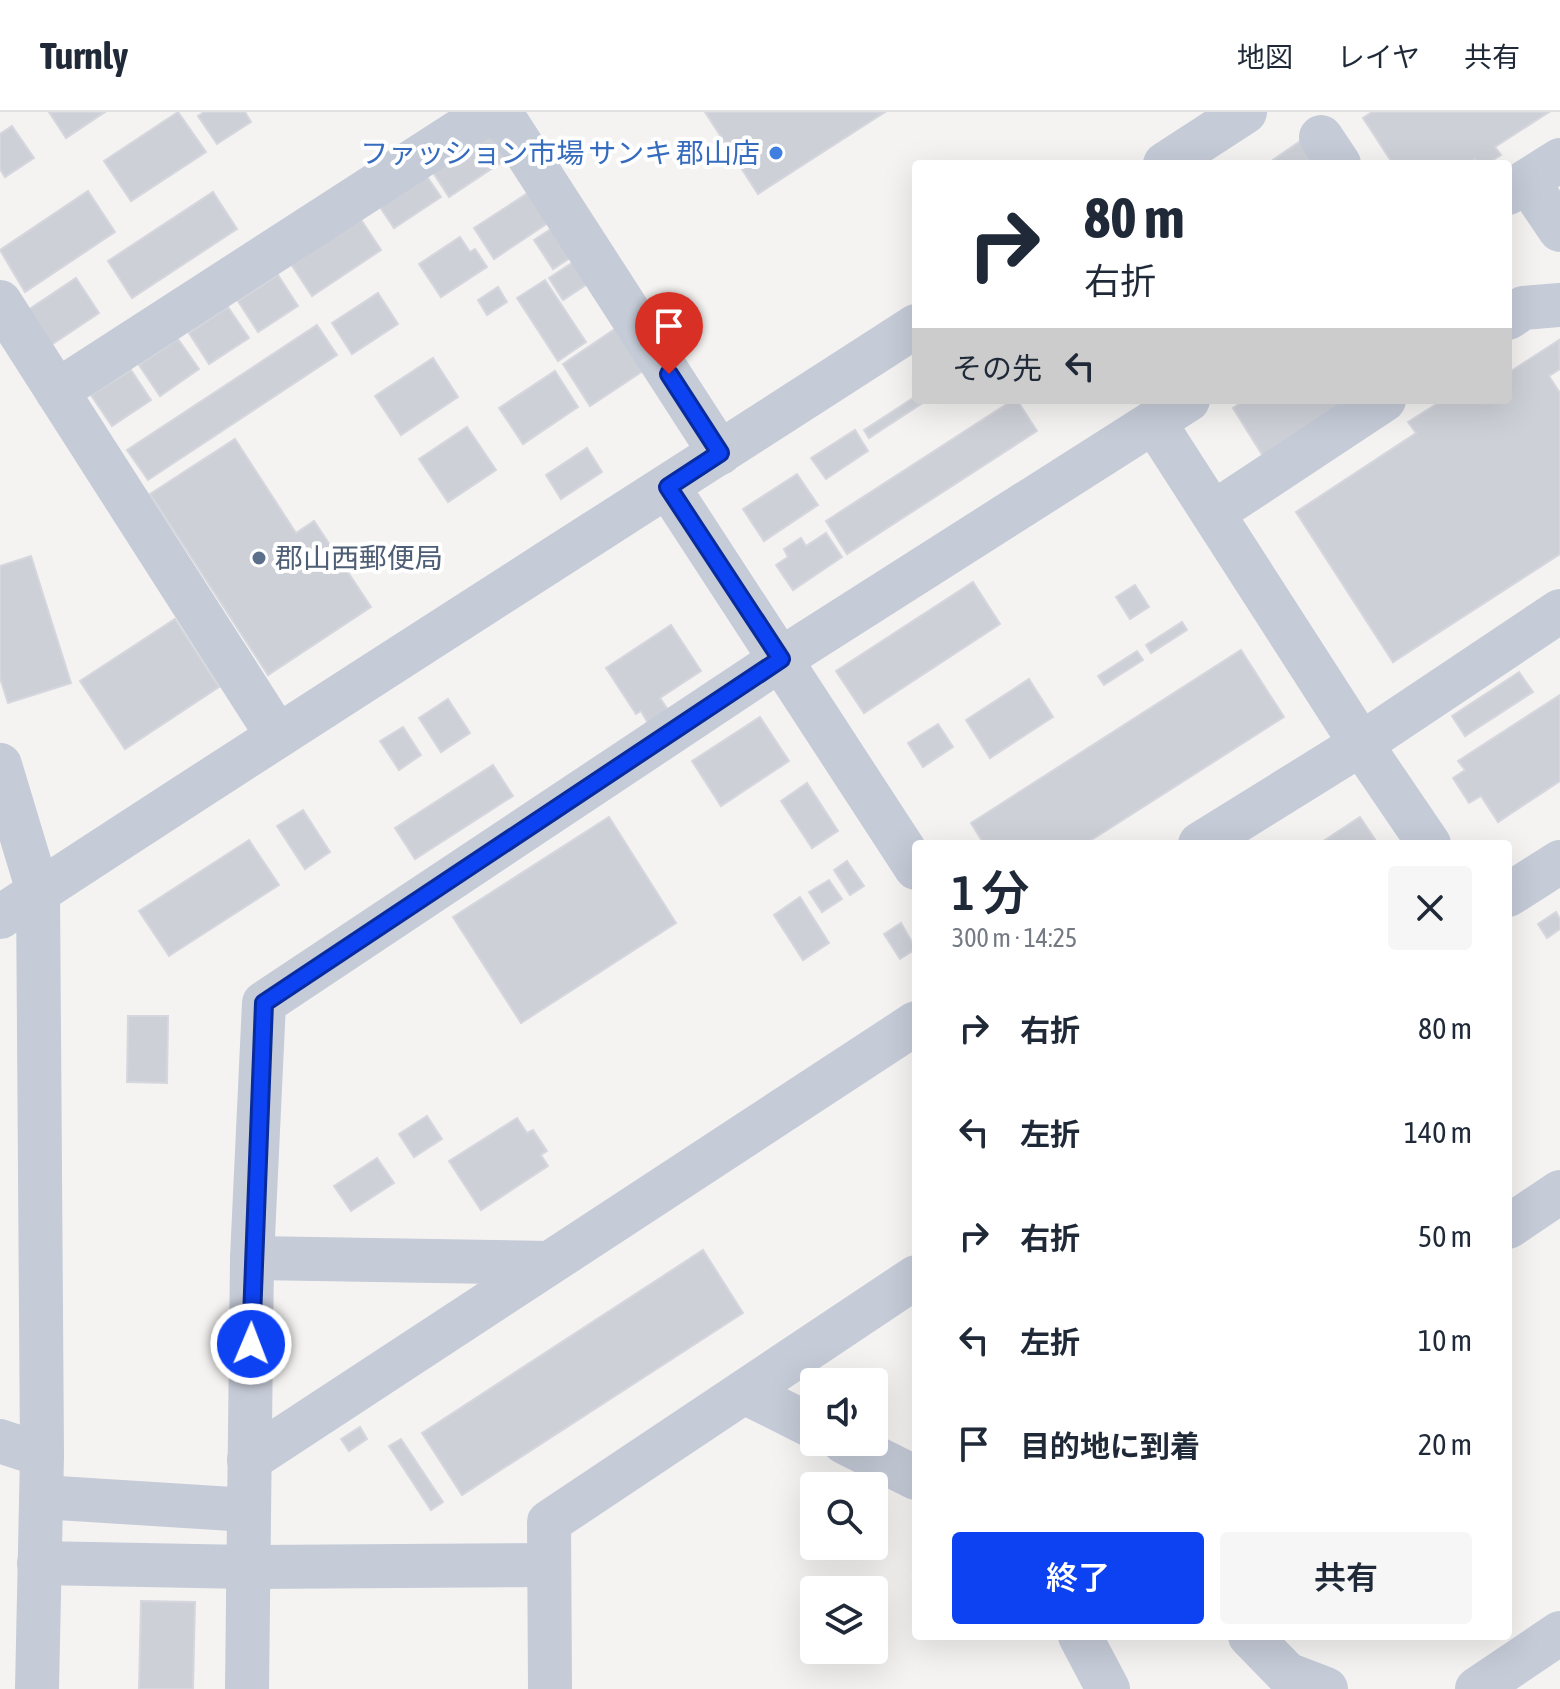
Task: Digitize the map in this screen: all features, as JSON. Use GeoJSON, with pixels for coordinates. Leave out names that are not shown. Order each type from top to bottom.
{"type":"FeatureCollection","features":[{"type":"Feature","properties":{"kind":"street"},"geometry":{"type":"LineString","coordinates":[[57,391],[489,112]]}},
{"type":"Feature","properties":{"kind":"street"},"geometry":{"type":"LineString","coordinates":[[500,112],[720,453]]}},
{"type":"Feature","properties":{"kind":"street"},"geometry":{"type":"LineString","coordinates":[[1171,160],[1245,112]]}},
{"type":"Feature","properties":{"kind":"street"},"geometry":{"type":"LineString","coordinates":[[1532,178],[1560,230]]}},
{"type":"Feature","properties":{"kind":"street"},"geometry":{"type":"LineString","coordinates":[[0,302],[277,735]]}},
{"type":"Feature","properties":{"kind":"street"},"geometry":{"type":"LineString","coordinates":[[1512,315],[1523,308],[1560,305]]}},
{"type":"Feature","properties":{"kind":"street"},"geometry":{"type":"LineString","coordinates":[[0,917],[277,735],[912,329]]}},
{"type":"Feature","properties":{"kind":"street"},"geometry":{"type":"LineString","coordinates":[[1213,513],[1378,404]]}},
{"type":"Feature","properties":{"kind":"street"},"geometry":{"type":"LineString","coordinates":[[247,1689],[252,1258],[264,1003],[781,659],[1171,411],[1213,513],[1426,840]]}},
{"type":"Feature","properties":{"kind":"street"},"geometry":{"type":"LineString","coordinates":[[668,487],[912,862]]}},
{"type":"Feature","properties":{"kind":"street"},"geometry":{"type":"LineString","coordinates":[[1206,840],[1361,744],[1560,611]]}},
{"type":"Feature","properties":{"kind":"street"},"geometry":{"type":"LineString","coordinates":[[0,765],[38,891],[42,1476],[37,1689]]}},
{"type":"Feature","properties":{"kind":"street"},"geometry":{"type":"LineString","coordinates":[[1512,892],[1560,862]]}},
{"type":"Feature","properties":{"kind":"street"},"geometry":{"type":"LineString","coordinates":[[249,1460],[912,1026]]}},
{"type":"Feature","properties":{"kind":"street"},"geometry":{"type":"LineString","coordinates":[[1512,1224],[1560,1192]]}},
{"type":"Feature","properties":{"kind":"street"},"geometry":{"type":"LineString","coordinates":[[252,1258],[549,1263]]}},
{"type":"Feature","properties":{"kind":"street"},"geometry":{"type":"LineString","coordinates":[[550,1689],[549,1522],[912,1280]]}},
{"type":"Feature","properties":{"kind":"street"},"geometry":{"type":"LineString","coordinates":[[744,1392],[800,1420]]}},
{"type":"Feature","properties":{"kind":"street"},"geometry":{"type":"LineString","coordinates":[[0,1441],[42,1476],[248,1510]]}},
{"type":"Feature","properties":{"kind":"street"},"geometry":{"type":"LineString","coordinates":[[872,1456],[912,1476]]}},
{"type":"Feature","properties":{"kind":"street"},"geometry":{"type":"LineString","coordinates":[[39,1563],[248,1567],[549,1565]]}},
{"type":"Feature","properties":{"kind":"street"},"geometry":{"type":"LineString","coordinates":[[1477,1689],[1560,1633]]}},
{"type":"Feature","properties":{"kind":"street"},"geometry":{"type":"LineString","coordinates":[[1082,1640],[1108,1689]]}},
{"type":"Feature","properties":{"kind":"street"},"geometry":{"type":"LineString","coordinates":[[1254,1640],[1287,1674],[1326,1689]]}},
{"type":"Feature","properties":{"kind":"building"},"geometry":{"type":"Polygon","coordinates":[[[49,112],[105,112],[66,138],[49,112]]]}},
{"type":"Feature","properties":{"kind":"building"},"geometry":{"type":"Polygon","coordinates":[[[178,112],[206,152],[131,201],[104,161],[178,112]]]}},
{"type":"Feature","properties":{"kind":"building"},"geometry":{"type":"Polygon","coordinates":[[[204,112],[245,112],[251,122],[217,144],[198,116],[204,112]]]}},
{"type":"Feature","properties":{"kind":"building","name":"ファッション市場 サンキ 郡山店"},"geometry":{"type":"Polygon","coordinates":[[[705,112],[885,112],[758,194],[705,112]]]}},
{"type":"Feature","properties":{"kind":"building"},"geometry":{"type":"Polygon","coordinates":[[[1372,112],[1549,112],[1495,147],[1501,155],[1493,160],[1390,160],[1363,118],[1372,112]]]}},
{"type":"Feature","properties":{"kind":"building"},"geometry":{"type":"Polygon","coordinates":[[[487,119],[511,156],[449,197],[425,160],[487,119]]]}},
{"type":"Feature","properties":{"kind":"building"},"geometry":{"type":"Polygon","coordinates":[[[12,126],[34,158],[5,177],[0,169],[0,134],[12,126]]]}},
{"type":"Feature","properties":{"kind":"building"},"geometry":{"type":"Polygon","coordinates":[[[1302,140],[1315,160],[1273,160],[1302,140]]]}},
{"type":"Feature","properties":{"kind":"building"},"geometry":{"type":"Polygon","coordinates":[[[421,168],[441,197],[394,228],[374,198],[421,168]]]}},
{"type":"Feature","properties":{"kind":"building"},"geometry":{"type":"Polygon","coordinates":[[[534,189],[554,219],[494,259],[474,228],[534,189]]]}},
{"type":"Feature","properties":{"kind":"building"},"geometry":{"type":"Polygon","coordinates":[[[88,191],[115,232],[25,292],[0,250],[88,191]]]}},
{"type":"Feature","properties":{"kind":"building"},"geometry":{"type":"Polygon","coordinates":[[[213,192],[237,229],[132,298],[108,261],[213,192]]]}},
{"type":"Feature","properties":{"kind":"building"},"geometry":{"type":"Polygon","coordinates":[[[356,212],[381,250],[312,296],[287,258],[356,212]]]}},
{"type":"Feature","properties":{"kind":"building"},"geometry":{"type":"Polygon","coordinates":[[[557,225],[576,254],[553,269],[534,240],[557,225]]]}},
{"type":"Feature","properties":{"kind":"building"},"geometry":{"type":"Polygon","coordinates":[[[460,237],[470,252],[475,249],[487,267],[441,297],[419,264],[460,237]]]}},
{"type":"Feature","properties":{"kind":"building"},"geometry":{"type":"Polygon","coordinates":[[[578,259],[592,281],[563,300],[549,278],[578,259]]]}},
{"type":"Feature","properties":{"kind":"building"},"geometry":{"type":"Polygon","coordinates":[[[278,275],[298,306],[258,332],[238,301],[278,275]]]}},
{"type":"Feature","properties":{"kind":"building"},"geometry":{"type":"Polygon","coordinates":[[[76,278],[99,313],[45,349],[22,314],[76,278]]]}},
{"type":"Feature","properties":{"kind":"building"},"geometry":{"type":"Polygon","coordinates":[[[545,280],[586,342],[558,361],[517,298],[545,280]]]}},
{"type":"Feature","properties":{"kind":"building"},"geometry":{"type":"Polygon","coordinates":[[[498,287],[507,302],[487,315],[478,300],[498,287]]]}},
{"type":"Feature","properties":{"kind":"building"},"geometry":{"type":"Polygon","coordinates":[[[378,293],[398,324],[352,354],[332,323],[378,293]]]}},
{"type":"Feature","properties":{"kind":"building"},"geometry":{"type":"Polygon","coordinates":[[[228,307],[249,338],[209,364],[189,333],[228,307]]]}},
{"type":"Feature","properties":{"kind":"building"},"geometry":{"type":"Polygon","coordinates":[[[317,325],[337,355],[148,480],[127,450],[317,325]]]}},
{"type":"Feature","properties":{"kind":"building"},"geometry":{"type":"Polygon","coordinates":[[[618,327],[646,369],[590,406],[563,364],[618,327]]]}},
{"type":"Feature","properties":{"kind":"building"},"geometry":{"type":"Polygon","coordinates":[[[178,339],[199,369],[160,396],[139,365],[178,339]]]}},
{"type":"Feature","properties":{"kind":"building"},"geometry":{"type":"Polygon","coordinates":[[[1559,340],[1560,369],[1549,376],[1560,393],[1560,554],[1393,662],[1296,512],[1416,433],[1408,422],[1437,404],[1512,404],[1512,370],[1559,340]]]}},
{"type":"Feature","properties":{"kind":"building"},"geometry":{"type":"Polygon","coordinates":[[[433,358],[458,397],[401,435],[375,396],[433,358]]]}},
{"type":"Feature","properties":{"kind":"building"},"geometry":{"type":"Polygon","coordinates":[[[131,370],[151,400],[112,426],[91,395],[131,370]]]}},
{"type":"Feature","properties":{"kind":"building"},"geometry":{"type":"Polygon","coordinates":[[[555,371],[578,407],[523,444],[499,408],[555,371]]]}},
{"type":"Feature","properties":{"kind":"building"},"geometry":{"type":"Polygon","coordinates":[[[912,399],[912,404],[921,404],[869,438],[864,430],[912,399]]]}},
{"type":"Feature","properties":{"kind":"building"},"geometry":{"type":"Polygon","coordinates":[[[1007,404],[1020,404],[1037,431],[847,554],[826,521],[1007,404]]]}},
{"type":"Feature","properties":{"kind":"building"},"geometry":{"type":"Polygon","coordinates":[[[1239,404],[1343,404],[1263,456],[1233,408],[1239,404]]]}},
{"type":"Feature","properties":{"kind":"building"},"geometry":{"type":"Polygon","coordinates":[[[467,427],[496,470],[448,502],[419,459],[467,427]]]}},
{"type":"Feature","properties":{"kind":"building"},"geometry":{"type":"Polygon","coordinates":[[[855,430],[868,451],[826,479],[811,458],[855,430]]]}},
{"type":"Feature","properties":{"kind":"building"},"geometry":{"type":"Polygon","coordinates":[[[235,439],[296,533],[314,521],[371,607],[268,675],[150,494],[235,439]]]}},
{"type":"Feature","properties":{"kind":"building"},"geometry":{"type":"Polygon","coordinates":[[[587,448],[602,472],[561,499],[546,475],[587,448]]]}},
{"type":"Feature","properties":{"kind":"building"},"geometry":{"type":"Polygon","coordinates":[[[797,474],[818,505],[764,541],[743,509],[797,474]]]}},
{"type":"Feature","properties":{"kind":"building"},"geometry":{"type":"Polygon","coordinates":[[[826,533],[842,557],[793,590],[776,565],[788,557],[784,549],[801,538],[806,546],[826,533]]]}},
{"type":"Feature","properties":{"kind":"building"},"geometry":{"type":"Polygon","coordinates":[[[31,556],[71,683],[8,703],[0,678],[0,566],[31,556]]]}},
{"type":"Feature","properties":{"kind":"building"},"geometry":{"type":"Polygon","coordinates":[[[973,582],[1000,624],[864,713],[836,671],[973,582]]]}},
{"type":"Feature","properties":{"kind":"building"},"geometry":{"type":"Polygon","coordinates":[[[1135,585],[1149,607],[1130,619],[1116,597],[1135,585]]]}},
{"type":"Feature","properties":{"kind":"building"},"geometry":{"type":"Polygon","coordinates":[[[175,619],[219,687],[125,749],[80,681],[175,619]]]}},
{"type":"Feature","properties":{"kind":"building"},"geometry":{"type":"Polygon","coordinates":[[[1182,622],[1187,630],[1151,653],[1146,645],[1182,622]]]}},
{"type":"Feature","properties":{"kind":"building"},"geometry":{"type":"Polygon","coordinates":[[[671,625],[701,671],[660,698],[668,710],[648,723],[641,711],[636,714],[606,668],[671,625]]]}},
{"type":"Feature","properties":{"kind":"building"},"geometry":{"type":"Polygon","coordinates":[[[1241,650],[1284,717],[1091,840],[982,840],[971,823],[1241,650]]]}},
{"type":"Feature","properties":{"kind":"building"},"geometry":{"type":"Polygon","coordinates":[[[1137,651],[1143,660],[1104,685],[1098,676],[1137,651]]]}},
{"type":"Feature","properties":{"kind":"building"},"geometry":{"type":"Polygon","coordinates":[[[1519,672],[1533,692],[1465,736],[1452,716],[1519,672]]]}},
{"type":"Feature","properties":{"kind":"building"},"geometry":{"type":"Polygon","coordinates":[[[1029,679],[1053,717],[990,758],[966,720],[1029,679]]]}},
{"type":"Feature","properties":{"kind":"building"},"geometry":{"type":"Polygon","coordinates":[[[1560,695],[1560,781],[1498,822],[1481,796],[1469,803],[1453,778],[1465,770],[1458,761],[1560,695]]]}},
{"type":"Feature","properties":{"kind":"building"},"geometry":{"type":"Polygon","coordinates":[[[448,699],[470,733],[441,752],[419,718],[448,699]]]}},
{"type":"Feature","properties":{"kind":"building"},"geometry":{"type":"Polygon","coordinates":[[[760,717],[789,761],[721,806],[692,761],[760,717]]]}},
{"type":"Feature","properties":{"kind":"building"},"geometry":{"type":"Polygon","coordinates":[[[938,724],[953,747],[923,767],[908,743],[938,724]]]}},
{"type":"Feature","properties":{"kind":"building"},"geometry":{"type":"Polygon","coordinates":[[[403,727],[421,755],[399,770],[380,741],[403,727]]]}},
{"type":"Feature","properties":{"kind":"building"},"geometry":{"type":"Polygon","coordinates":[[[493,765],[513,796],[415,859],[395,828],[493,765]]]}},
{"type":"Feature","properties":{"kind":"building"},"geometry":{"type":"Polygon","coordinates":[[[807,783],[838,831],[812,848],[781,801],[807,783]]]}},
{"type":"Feature","properties":{"kind":"building"},"geometry":{"type":"Polygon","coordinates":[[[303,810],[330,852],[305,869],[277,826],[303,810]]]}},
{"type":"Feature","properties":{"kind":"building"},"geometry":{"type":"Polygon","coordinates":[[[609,817],[676,923],[521,1023],[453,917],[609,817]]]}},
{"type":"Feature","properties":{"kind":"building"},"geometry":{"type":"Polygon","coordinates":[[[1360,817],[1375,840],[1325,840],[1360,817]]]}},
{"type":"Feature","properties":{"kind":"building"},"geometry":{"type":"Polygon","coordinates":[[[249,840],[279,885],[169,956],[139,911],[249,840]]]}},
{"type":"Feature","properties":{"kind":"building"},"geometry":{"type":"Polygon","coordinates":[[[847,861],[864,886],[850,895],[834,870],[847,861]]]}},
{"type":"Feature","properties":{"kind":"building"},"geometry":{"type":"Polygon","coordinates":[[[829,880],[842,899],[822,912],[809,892],[829,880]]]}},
{"type":"Feature","properties":{"kind":"building"},"geometry":{"type":"Polygon","coordinates":[[[800,897],[829,943],[803,960],[774,915],[800,897]]]}},
{"type":"Feature","properties":{"kind":"building"},"geometry":{"type":"Polygon","coordinates":[[[1556,912],[1560,929],[1547,938],[1538,924],[1556,912]]]}},
{"type":"Feature","properties":{"kind":"building"},"geometry":{"type":"Polygon","coordinates":[[[901,923],[912,942],[912,952],[900,959],[884,934],[901,923]]]}},
{"type":"Feature","properties":{"kind":"building"},"geometry":{"type":"Polygon","coordinates":[[[128,1016],[168,1016],[167,1083],[127,1082],[128,1016]]]}},
{"type":"Feature","properties":{"kind":"building"},"geometry":{"type":"Polygon","coordinates":[[[427,1116],[442,1139],[414,1157],[399,1134],[427,1116]]]}},
{"type":"Feature","properties":{"kind":"building"},"geometry":{"type":"Polygon","coordinates":[[[517,1118],[527,1133],[533,1130],[547,1151],[541,1155],[548,1166],[481,1210],[449,1161],[517,1118]]]}},
{"type":"Feature","properties":{"kind":"building"},"geometry":{"type":"Polygon","coordinates":[[[377,1158],[394,1183],[351,1211],[334,1186],[377,1158]]]}},
{"type":"Feature","properties":{"kind":"building"},"geometry":{"type":"Polygon","coordinates":[[[703,1250],[743,1313],[462,1495],[422,1433],[703,1250]]]}},
{"type":"Feature","properties":{"kind":"building"},"geometry":{"type":"Polygon","coordinates":[[[360,1427],[367,1439],[349,1451],[341,1439],[360,1427]]]}},
{"type":"Feature","properties":{"kind":"building"},"geometry":{"type":"Polygon","coordinates":[[[401,1439],[443,1502],[431,1510],[389,1446],[401,1439]]]}},
{"type":"Feature","properties":{"kind":"building"},"geometry":{"type":"Polygon","coordinates":[[[141,1601],[195,1602],[193,1689],[139,1689],[141,1601]]]}},
{"type":"Feature","properties":{"kind":"place","name":"ファッション市場 サンキ 郡山店"},"geometry":{"type":"Point","coordinates":[776,153]}},
{"type":"Feature","properties":{"kind":"place","name":"郡山西郵便局"},"geometry":{"type":"Point","coordinates":[259,558]}},
{"type":"Feature","properties":{"kind":"route"},"geometry":{"type":"LineString","coordinates":[[251,1344],[264,1003],[781,659],[668,487],[720,453],[669,374]]}}]}
